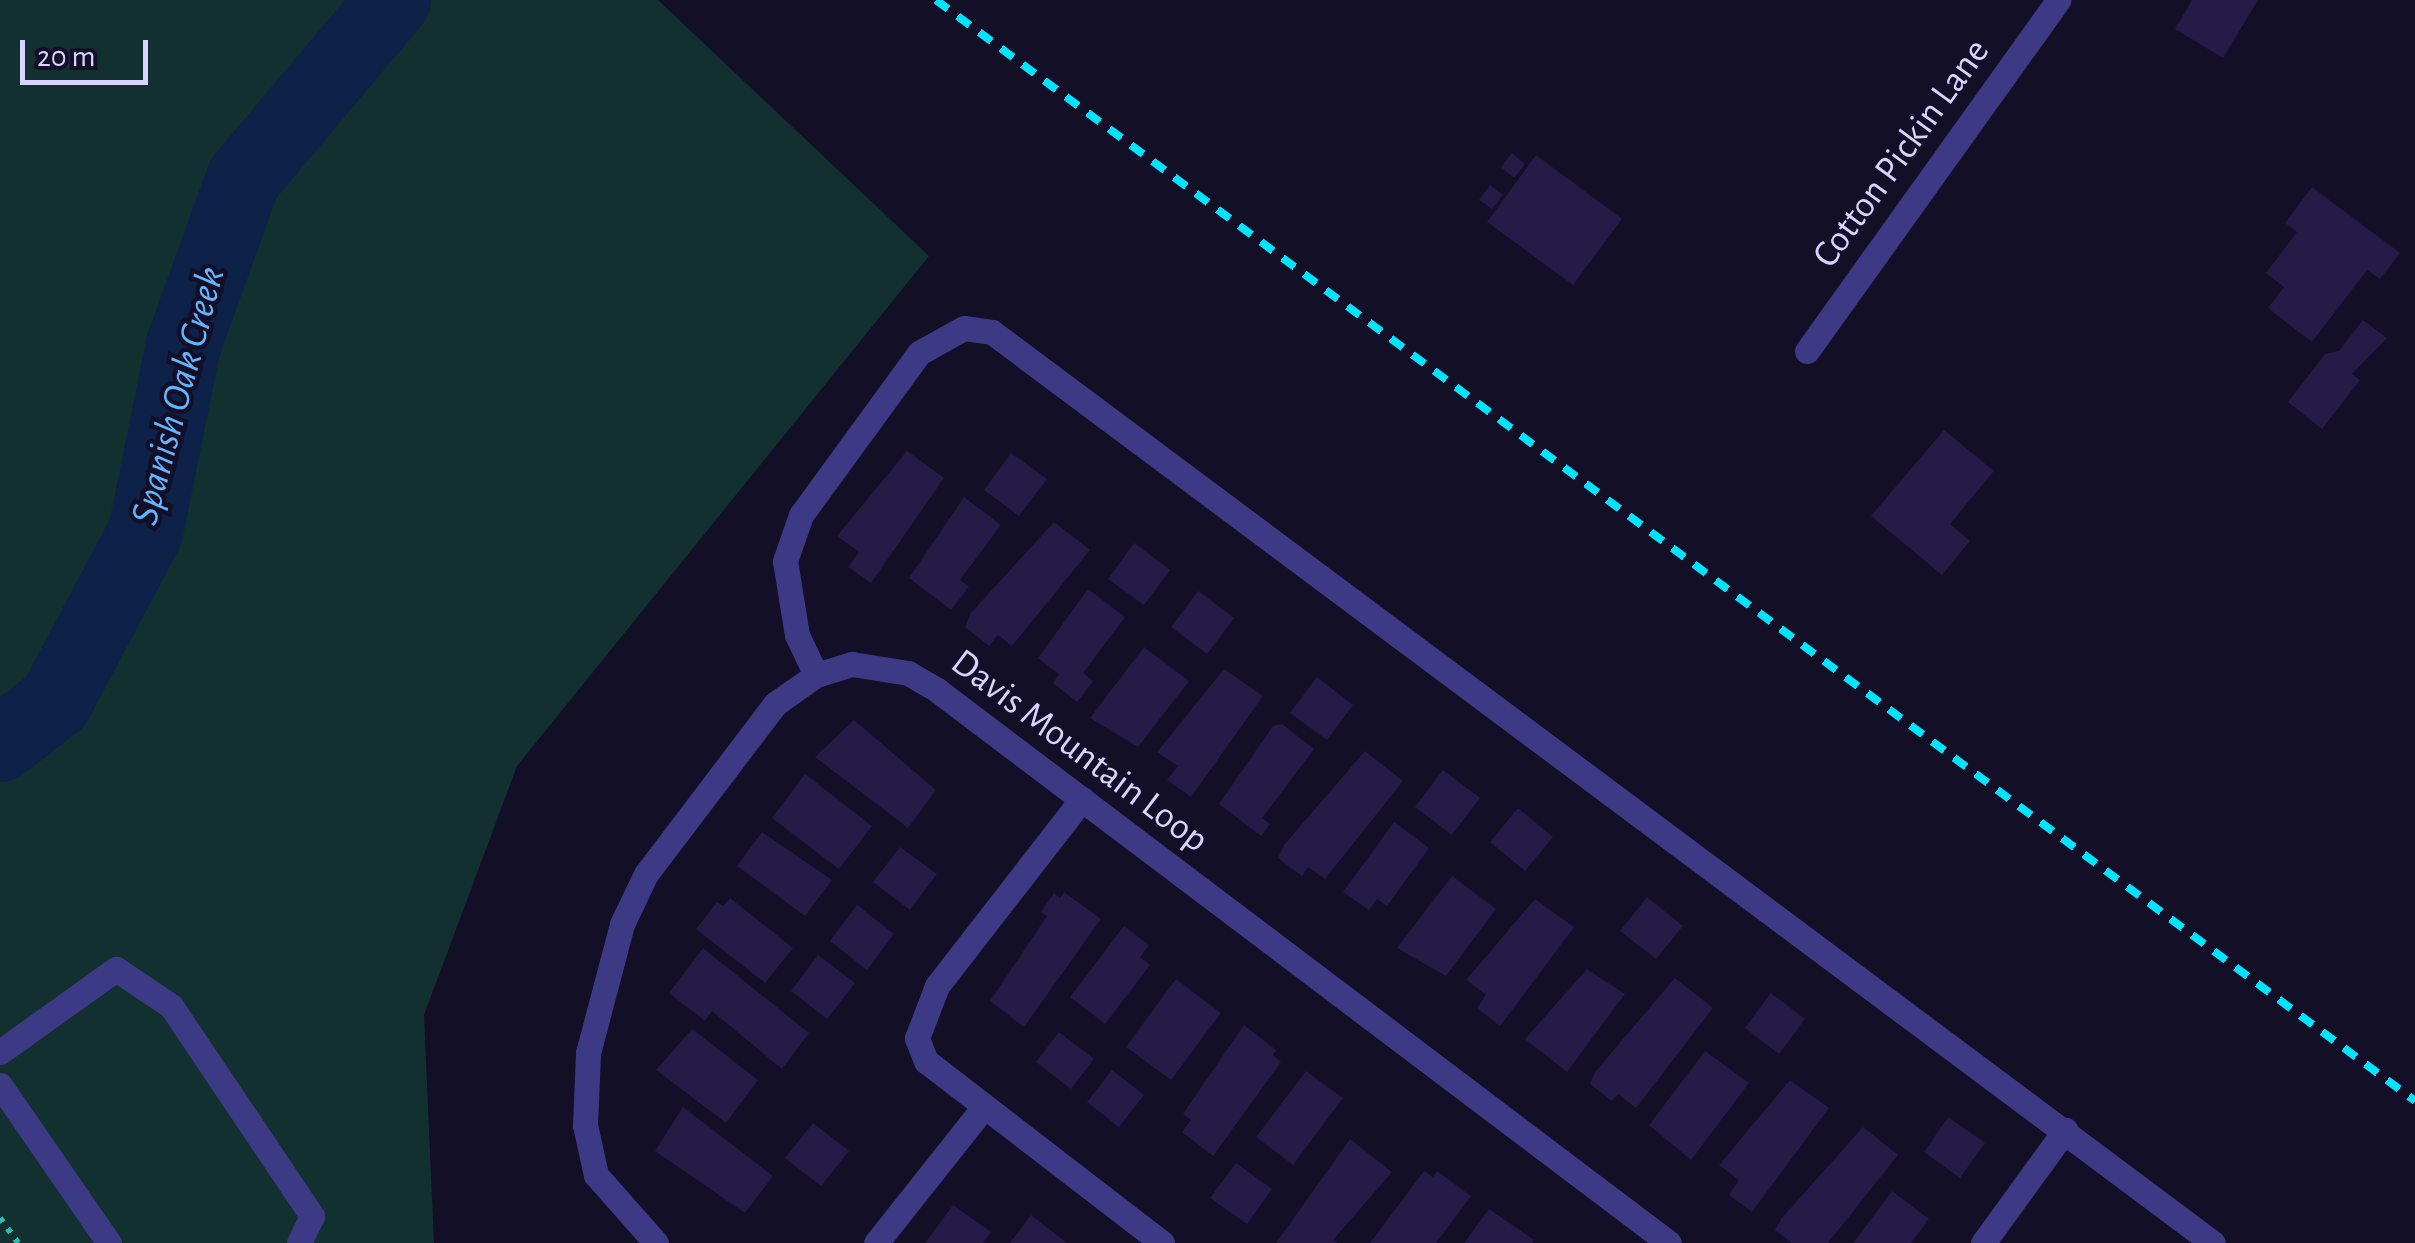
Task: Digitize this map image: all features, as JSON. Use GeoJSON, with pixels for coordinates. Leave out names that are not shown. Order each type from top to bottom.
{"type":"FeatureCollection","features":[{"type":"Feature","properties":{"kind":"street","name":"Cotton Pickin Lane"},"geometry":{"type":"LineString","coordinates":[[1808,351],[2058,0]]}},
{"type":"Feature","properties":{"kind":"street"},"geometry":{"type":"LineString","coordinates":[[816,675],[797,634],[785,561],[800,515],[919,353],[964,328],[992,332],[2213,1243]]}},
{"type":"Feature","properties":{"kind":"street","name":"Davis Mountain Loop"},"geometry":{"type":"LineString","coordinates":[[656,1243],[604,1187],[585,1125],[588,1053],[603,982],[646,874],[739,744],[775,704],[816,675],[852,664],[908,673],[1082,799],[1669,1243]]}},
{"type":"Feature","properties":{"kind":"street"},"geometry":{"type":"LineString","coordinates":[[1082,799],[924,1010],[917,1038],[926,1062],[1162,1243]]}},
{"type":"Feature","properties":{"kind":"street"},"geometry":{"type":"LineString","coordinates":[[0,1052],[116,970],[171,1006],[312,1216],[298,1243]]}},
{"type":"Feature","properties":{"kind":"street"},"geometry":{"type":"LineString","coordinates":[[0,1085],[108,1243]]}},
{"type":"Feature","properties":{"kind":"street"},"geometry":{"type":"LineString","coordinates":[[876,1243],[983,1108]]}},
{"type":"Feature","properties":{"kind":"street"},"geometry":{"type":"LineString","coordinates":[[1983,1243],[2065,1130]]}},
{"type":"Feature","properties":{"kind":"path"},"geometry":{"type":"LineString","coordinates":[[0,1218],[18,1243]]}},
{"type":"Feature","properties":{"kind":"green space"},"geometry":{"type":"Polygon","coordinates":[[[0,0],[658,0],[929,256],[517,766],[424,1015],[434,1243],[0,1243],[0,0]]]}},
{"type":"Feature","properties":{"kind":"building"},"geometry":{"type":"Polygon","coordinates":[[[2192,0],[2258,0],[2223,58],[2175,29],[2192,0]]]}},
{"type":"Feature","properties":{"kind":"building"},"geometry":{"type":"Polygon","coordinates":[[[1512,153],[1525,164],[1514,178],[1501,167],[1512,153]]]}},
{"type":"Feature","properties":{"kind":"building"},"geometry":{"type":"Polygon","coordinates":[[[1536,155],[1622,219],[1573,285],[1487,222],[1536,155]]]}},
{"type":"Feature","properties":{"kind":"building"},"geometry":{"type":"Polygon","coordinates":[[[1490,185],[1503,195],[1492,209],[1479,200],[1490,185]]]}},
{"type":"Feature","properties":{"kind":"building"},"geometry":{"type":"Polygon","coordinates":[[[2312,187],[2400,253],[2380,279],[2367,270],[2312,342],[2268,308],[2284,287],[2266,273],[2297,232],[2285,223],[2312,187]]]}},
{"type":"Feature","properties":{"kind":"building"},"geometry":{"type":"Polygon","coordinates":[[[2363,320],[2387,338],[2352,374],[2360,380],[2322,429],[2288,402],[2325,354],[2339,351],[2363,320]]]}},
{"type":"Feature","properties":{"kind":"building"},"geometry":{"type":"Polygon","coordinates":[[[1944,430],[1994,471],[1950,524],[1970,541],[1942,575],[1871,516],[1944,430]]]}},
{"type":"Feature","properties":{"kind":"building"},"geometry":{"type":"Polygon","coordinates":[[[907,451],[944,478],[871,583],[848,567],[859,552],[837,536],[907,451]]]}},
{"type":"Feature","properties":{"kind":"building"},"geometry":{"type":"Polygon","coordinates":[[[1011,453],[1047,479],[1019,516],[984,490],[1011,453]]]}},
{"type":"Feature","properties":{"kind":"building"},"geometry":{"type":"Polygon","coordinates":[[[964,497],[1001,525],[960,580],[969,587],[951,610],[909,578],[964,497]]]}},
{"type":"Feature","properties":{"kind":"building"},"geometry":{"type":"Polygon","coordinates":[[[1054,522],[1090,550],[1012,646],[998,635],[989,646],[965,627],[970,614],[1054,522]]]}},
{"type":"Feature","properties":{"kind":"building"},"geometry":{"type":"Polygon","coordinates":[[[1134,543],[1170,570],[1144,605],[1108,579],[1134,543]]]}},
{"type":"Feature","properties":{"kind":"building"},"geometry":{"type":"Polygon","coordinates":[[[1088,589],[1125,617],[1083,673],[1093,681],[1077,702],[1053,683],[1059,674],[1038,658],[1088,589]]]}},
{"type":"Feature","properties":{"kind":"building"},"geometry":{"type":"Polygon","coordinates":[[[1198,591],[1234,618],[1207,654],[1171,627],[1198,591]]]}},
{"type":"Feature","properties":{"kind":"building"},"geometry":{"type":"Polygon","coordinates":[[[1144,647],[1189,681],[1138,747],[1090,718],[1144,647]]]}},
{"type":"Feature","properties":{"kind":"building"},"geometry":{"type":"Polygon","coordinates":[[[1224,669],[1263,696],[1191,797],[1167,780],[1178,766],[1157,752],[1224,669]]]}},
{"type":"Feature","properties":{"kind":"building"},"geometry":{"type":"Polygon","coordinates":[[[1317,677],[1353,705],[1327,740],[1290,713],[1317,677]]]}},
{"type":"Feature","properties":{"kind":"building"},"geometry":{"type":"Polygon","coordinates":[[[854,720],[936,790],[908,828],[815,757],[854,720]]]}},
{"type":"Feature","properties":{"kind":"building"},"geometry":{"type":"Polygon","coordinates":[[[1282,724],[1314,749],[1262,818],[1270,824],[1261,836],[1219,804],[1273,726],[1282,724]]]}},
{"type":"Feature","properties":{"kind":"building"},"geometry":{"type":"Polygon","coordinates":[[[1365,751],[1403,781],[1325,879],[1308,867],[1302,876],[1278,858],[1284,845],[1365,751]]]}},
{"type":"Feature","properties":{"kind":"building"},"geometry":{"type":"Polygon","coordinates":[[[1443,770],[1480,798],[1452,835],[1415,807],[1443,770]]]}},
{"type":"Feature","properties":{"kind":"building"},"geometry":{"type":"Polygon","coordinates":[[[805,774],[872,826],[839,869],[772,818],[805,774]]]}},
{"type":"Feature","properties":{"kind":"building"},"geometry":{"type":"Polygon","coordinates":[[[1518,808],[1553,837],[1525,871],[1490,842],[1518,808]]]}},
{"type":"Feature","properties":{"kind":"building"},"geometry":{"type":"Polygon","coordinates":[[[1394,822],[1429,848],[1387,906],[1377,899],[1369,910],[1343,892],[1394,822]]]}},
{"type":"Feature","properties":{"kind":"building"},"geometry":{"type":"Polygon","coordinates":[[[762,832],[832,880],[805,916],[737,866],[762,832]]]}},
{"type":"Feature","properties":{"kind":"building"},"geometry":{"type":"Polygon","coordinates":[[[900,847],[937,874],[910,910],[873,882],[900,847]]]}},
{"type":"Feature","properties":{"kind":"building"},"geometry":{"type":"Polygon","coordinates":[[[1452,876],[1496,909],[1446,976],[1397,948],[1452,876]]]}},
{"type":"Feature","properties":{"kind":"building"},"geometry":{"type":"Polygon","coordinates":[[[1064,892],[1101,919],[1024,1027],[990,1001],[1047,916],[1041,912],[1054,893],[1060,898],[1064,892]]]}},
{"type":"Feature","properties":{"kind":"building"},"geometry":{"type":"Polygon","coordinates":[[[1647,897],[1683,926],[1656,959],[1620,931],[1647,897]]]}},
{"type":"Feature","properties":{"kind":"building"},"geometry":{"type":"Polygon","coordinates":[[[730,898],[793,948],[765,983],[696,929],[717,902],[723,906],[730,898]]]}},
{"type":"Feature","properties":{"kind":"building"},"geometry":{"type":"Polygon","coordinates":[[[1535,899],[1574,927],[1500,1026],[1477,1008],[1486,995],[1466,980],[1535,899]]]}},
{"type":"Feature","properties":{"kind":"building"},"geometry":{"type":"Polygon","coordinates":[[[857,905],[894,934],[867,970],[830,941],[857,905]]]}},
{"type":"Feature","properties":{"kind":"building"},"geometry":{"type":"Polygon","coordinates":[[[1124,926],[1149,945],[1140,957],[1150,965],[1105,1024],[1070,997],[1124,926]]]}},
{"type":"Feature","properties":{"kind":"building"},"geometry":{"type":"Polygon","coordinates":[[[703,948],[809,1033],[782,1069],[712,1011],[705,1021],[669,993],[703,948]]]}},
{"type":"Feature","properties":{"kind":"building"},"geometry":{"type":"Polygon","coordinates":[[[818,955],[855,983],[827,1019],[791,991],[818,955]]]}},
{"type":"Feature","properties":{"kind":"building"},"geometry":{"type":"Polygon","coordinates":[[[1587,969],[1625,994],[1567,1072],[1525,1039],[1587,969]]]}},
{"type":"Feature","properties":{"kind":"building"},"geometry":{"type":"Polygon","coordinates":[[[1675,978],[1713,1008],[1636,1108],[1618,1094],[1612,1101],[1590,1084],[1595,1072],[1675,978]]]}},
{"type":"Feature","properties":{"kind":"building"},"geometry":{"type":"Polygon","coordinates":[[[1176,979],[1221,1013],[1171,1080],[1126,1047],[1176,979]]]}},
{"type":"Feature","properties":{"kind":"building"},"geometry":{"type":"Polygon","coordinates":[[[1771,993],[1805,1019],[1779,1054],[1745,1028],[1771,993]]]}},
{"type":"Feature","properties":{"kind":"building"},"geometry":{"type":"Polygon","coordinates":[[[1244,1025],[1276,1050],[1273,1055],[1281,1062],[1213,1156],[1182,1132],[1191,1120],[1183,1114],[1244,1025]]]}},
{"type":"Feature","properties":{"kind":"building"},"geometry":{"type":"Polygon","coordinates":[[[692,1029],[758,1080],[726,1123],[656,1070],[692,1029]]]}},
{"type":"Feature","properties":{"kind":"building"},"geometry":{"type":"Polygon","coordinates":[[[1059,1032],[1094,1059],[1071,1089],[1036,1062],[1059,1032]]]}},
{"type":"Feature","properties":{"kind":"building"},"geometry":{"type":"Polygon","coordinates":[[[1705,1051],[1749,1083],[1691,1160],[1649,1125],[1705,1051]]]}},
{"type":"Feature","properties":{"kind":"building"},"geometry":{"type":"Polygon","coordinates":[[[1112,1070],[1144,1095],[1119,1127],[1087,1102],[1112,1070]]]}},
{"type":"Feature","properties":{"kind":"building"},"geometry":{"type":"Polygon","coordinates":[[[1306,1071],[1343,1098],[1293,1165],[1256,1137],[1306,1071]]]}},
{"type":"Feature","properties":{"kind":"building"},"geometry":{"type":"Polygon","coordinates":[[[1790,1080],[1829,1108],[1752,1212],[1729,1195],[1739,1180],[1719,1165],[1790,1080]]]}},
{"type":"Feature","properties":{"kind":"building"},"geometry":{"type":"Polygon","coordinates":[[[683,1107],[773,1176],[745,1213],[655,1151],[683,1107]]]}},
{"type":"Feature","properties":{"kind":"building"},"geometry":{"type":"Polygon","coordinates":[[[1948,1117],[1985,1143],[1960,1178],[1924,1152],[1948,1117]]]}},
{"type":"Feature","properties":{"kind":"building"},"geometry":{"type":"Polygon","coordinates":[[[813,1123],[849,1151],[821,1186],[785,1158],[813,1123]]]}},
{"type":"Feature","properties":{"kind":"building"},"geometry":{"type":"Polygon","coordinates":[[[1863,1127],[1898,1155],[1828,1243],[1792,1243],[1775,1230],[1781,1219],[1863,1127]]]}},
{"type":"Feature","properties":{"kind":"building"},"geometry":{"type":"Polygon","coordinates":[[[1350,1139],[1392,1172],[1333,1240],[1338,1243],[1276,1243],[1350,1139]]]}},
{"type":"Feature","properties":{"kind":"building"},"geometry":{"type":"Polygon","coordinates":[[[1236,1163],[1272,1189],[1247,1224],[1210,1198],[1236,1163]]]}},
{"type":"Feature","properties":{"kind":"building"},"geometry":{"type":"Polygon","coordinates":[[[1424,1171],[1433,1177],[1437,1171],[1471,1196],[1436,1243],[1370,1243],[1424,1171]]]}},
{"type":"Feature","properties":{"kind":"building"},"geometry":{"type":"Polygon","coordinates":[[[1892,1191],[1929,1219],[1911,1243],[1853,1243],[1892,1191]]]}},
{"type":"Feature","properties":{"kind":"building"},"geometry":{"type":"Polygon","coordinates":[[[953,1205],[991,1232],[983,1243],[925,1243],[953,1205]]]}},
{"type":"Feature","properties":{"kind":"building"},"geometry":{"type":"Polygon","coordinates":[[[1489,1209],[1534,1240],[1532,1243],[1464,1243],[1489,1209]]]}},
{"type":"Feature","properties":{"kind":"building"},"geometry":{"type":"Polygon","coordinates":[[[1031,1215],[1067,1243],[1010,1243],[1031,1215]]]}},
{"type":"Feature","properties":{"kind":"waterway","name":"Spanish Oak Creek"},"geometry":{"type":"LineString","coordinates":[[0,744],[55,701],[145,532],[183,344],[243,178],[393,0]]}},
{"type":"Feature","properties":{"kind":"railway"},"geometry":{"type":"LineString","coordinates":[[936,0],[2415,1101]]}}]}
